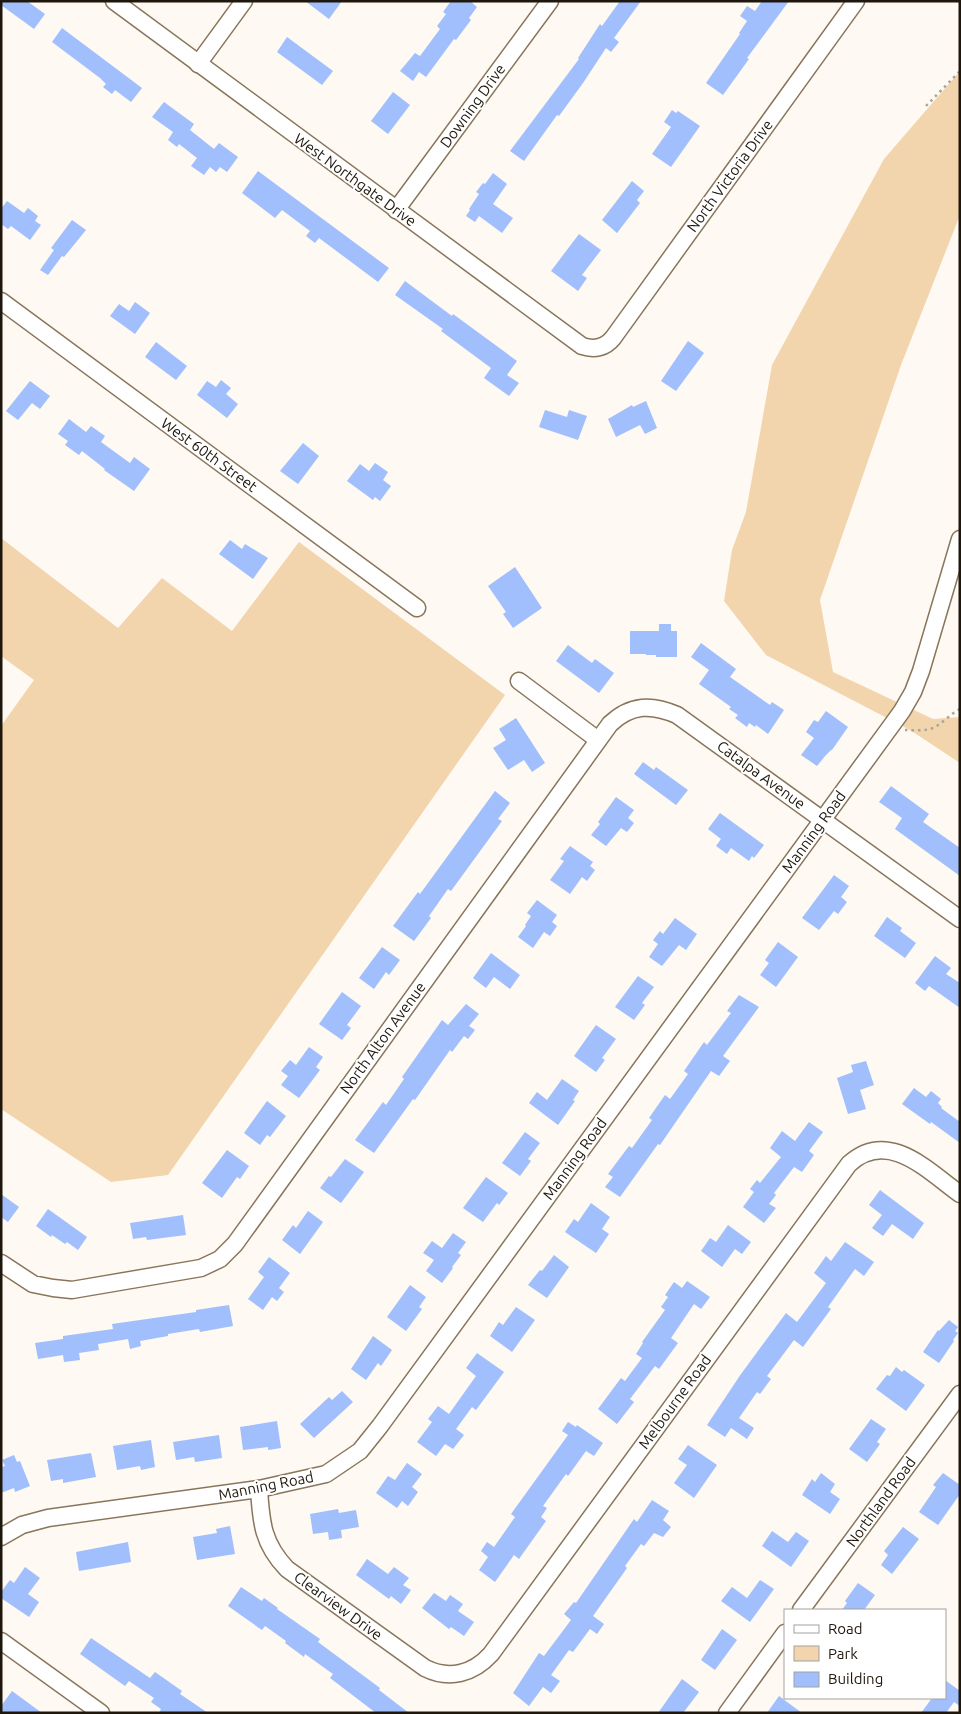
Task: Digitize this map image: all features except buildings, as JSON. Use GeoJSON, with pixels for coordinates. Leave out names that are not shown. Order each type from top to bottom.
{"type":"FeatureCollection","features":[{"type":"Feature","properties":{"kind":"street","name":"West Northgate Drive"},"geometry":{"type":"LineString","coordinates":[[114,1],[582,346],[589,348],[600,347]]}},
{"type":"Feature","properties":{"kind":"street"},"geometry":{"type":"LineString","coordinates":[[198,64],[244,1]]}},
{"type":"Feature","properties":{"kind":"street","name":"Downing Drive"},"geometry":{"type":"LineString","coordinates":[[396,210],[550,1]]}},
{"type":"Feature","properties":{"kind":"street","name":"North Victoria Drive"},"geometry":{"type":"LineString","coordinates":[[600,347],[606,345],[613,338],[856,1]]}},
{"type":"Feature","properties":{"kind":"street","name":"West 60th Street"},"geometry":{"type":"LineString","coordinates":[[1,301],[417,608]]}},
{"type":"Feature","properties":{"kind":"street","name":"Manning Road"},"geometry":{"type":"LineString","coordinates":[[1,1536],[22,1525],[48,1518],[259,1489],[326,1474],[360,1451],[908,702],[918,682],[953,590],[960,539]]}},
{"type":"Feature","properties":{"kind":"street"},"geometry":{"type":"LineString","coordinates":[[519,681],[598,740]]}},
{"type":"Feature","properties":{"kind":"street","name":"North Alton Avenue"},"geometry":{"type":"LineString","coordinates":[[1,1263],[33,1284],[72,1290],[196,1270],[215,1262],[228,1252],[610,724],[628,711],[646,707],[657,708]]}},
{"type":"Feature","properties":{"kind":"street","name":"Catalpa Avenue"},"geometry":{"type":"LineString","coordinates":[[657,708],[677,715],[960,919]]}},
{"type":"Feature","properties":{"kind":"street","name":"Melbourne Road"},"geometry":{"type":"LineString","coordinates":[[468,1672],[482,1664],[491,1654],[844,1170],[854,1160],[869,1152],[880,1150],[893,1151],[908,1156],[960,1194]]}},
{"type":"Feature","properties":{"kind":"street","name":"Northland Road"},"geometry":{"type":"LineString","coordinates":[[802,1609],[960,1394]]}},
{"type":"Feature","properties":{"kind":"street","name":"Clearview Drive"},"geometry":{"type":"LineString","coordinates":[[259,1489],[261,1521],[267,1541],[278,1559],[287,1569],[425,1668],[443,1674],[468,1672]]}},
{"type":"Feature","properties":{"kind":"street"},"geometry":{"type":"LineString","coordinates":[[726,1713],[784,1634]]}},
{"type":"Feature","properties":{"kind":"street"},"geometry":{"type":"LineString","coordinates":[[1,1641],[101,1713]]}},
{"type":"Feature","properties":{"kind":"path"},"geometry":{"type":"LineString","coordinates":[[926,106],[960,71]]}},
{"type":"Feature","properties":{"kind":"path"},"geometry":{"type":"LineString","coordinates":[[893,724],[904,730],[928,730],[934,728],[950,714],[960,709]]}},
{"type":"Feature","properties":{"kind":"green space"},"geometry":{"type":"Polygon","coordinates":[[[960,71],[960,215],[901,365],[820,600],[833,672],[933,719],[960,717],[960,763],[910,730],[766,655],[724,601],[732,550],[746,512],[772,365],[884,159],[960,71]]]}},
{"type":"Feature","properties":{"kind":"green space"},"geometry":{"type":"Polygon","coordinates":[[[1,538],[118,628],[162,578],[232,631],[299,542],[505,695],[168,1175],[111,1182],[1,1109],[1,726],[34,680],[1,656],[1,538]]]}}]}
